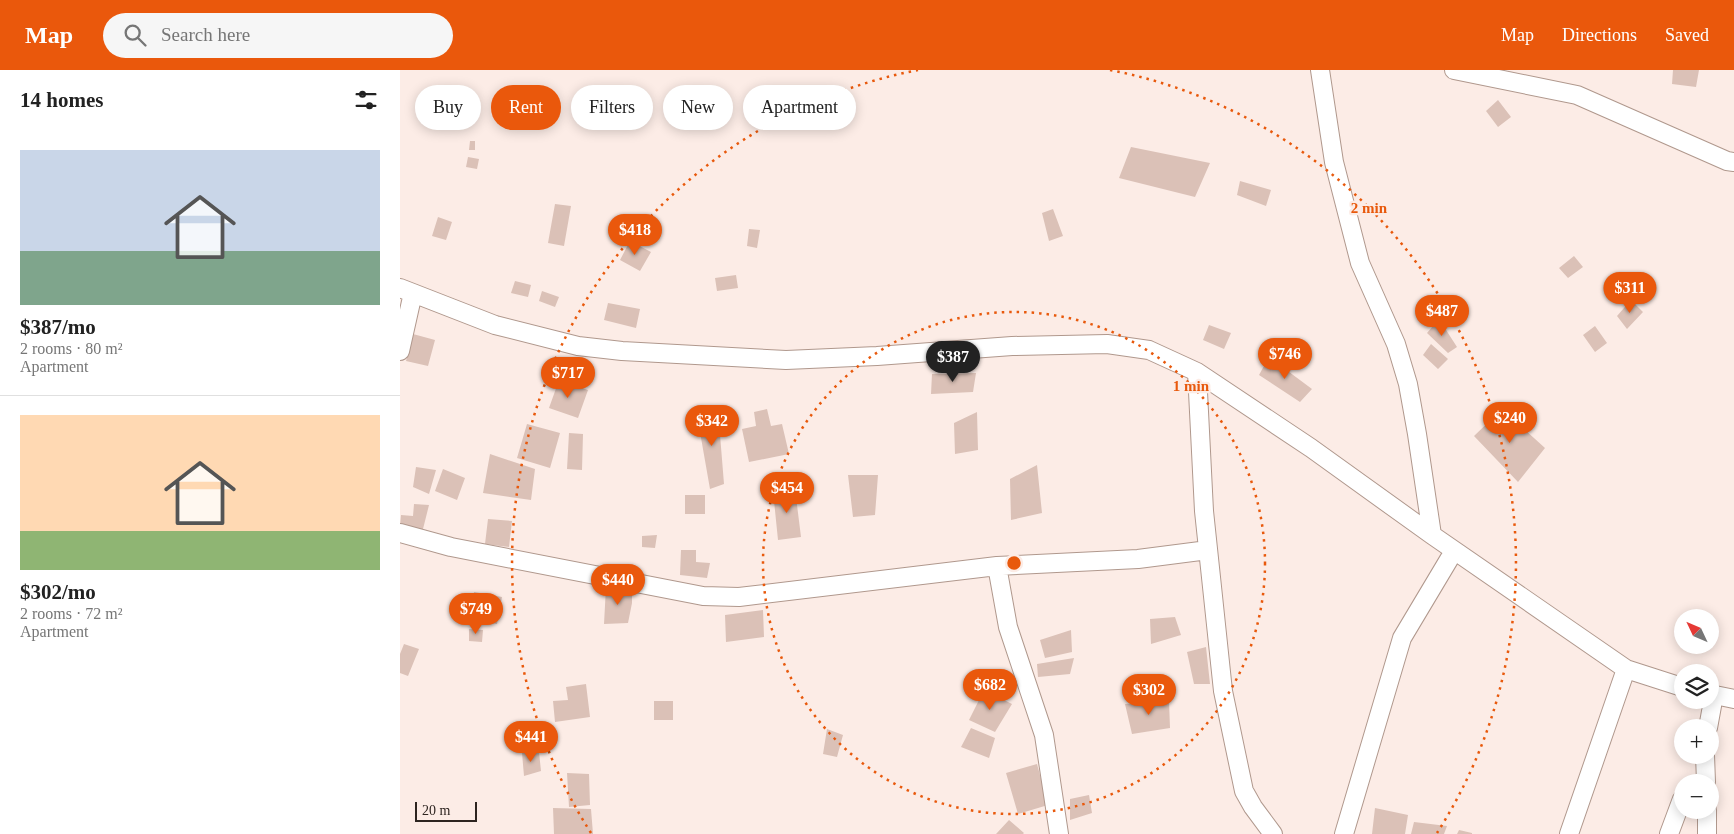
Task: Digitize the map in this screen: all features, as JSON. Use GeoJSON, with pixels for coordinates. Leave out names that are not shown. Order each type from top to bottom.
{"type":"FeatureCollection","features":[{"type":"Feature","properties":{"kind":"street"},"geometry":{"type":"LineString","coordinates":[[1320,70],[1334,162],[1360,263],[1396,344],[1408,384],[1432,536]]}},
{"type":"Feature","properties":{"kind":"street"},"geometry":{"type":"LineString","coordinates":[[1454,70],[1577,95],[1727,161],[1734,162]]}},
{"type":"Feature","properties":{"kind":"street"},"geometry":{"type":"LineString","coordinates":[[400,351],[406,290],[495,325],[578,346],[622,351],[786,360],[876,356],[1012,346],[1107,344],[1149,350],[1197,372],[1311,448],[1432,536],[1626,669],[1674,684]]}},
{"type":"Feature","properties":{"kind":"street"},"geometry":{"type":"LineString","coordinates":[[1197,372],[1204,511],[1223,691],[1244,791],[1253,808],[1273,834]]}},
{"type":"Feature","properties":{"kind":"street"},"geometry":{"type":"LineString","coordinates":[[400,533],[451,547],[703,596],[739,597],[997,566],[1138,559],[1208,550]]}},
{"type":"Feature","properties":{"kind":"street"},"geometry":{"type":"LineString","coordinates":[[1344,834],[1402,638],[1454,551]]}},
{"type":"Feature","properties":{"kind":"street"},"geometry":{"type":"LineString","coordinates":[[997,566],[1008,627],[1044,735],[1059,834]]}},
{"type":"Feature","properties":{"kind":"street"},"geometry":{"type":"LineString","coordinates":[[1569,834],[1626,669]]}},
{"type":"Feature","properties":{"kind":"street"},"geometry":{"type":"LineString","coordinates":[[1719,696],[1734,699]]}},
{"type":"Feature","properties":{"kind":"street"},"geometry":{"type":"LineString","coordinates":[[1669,834],[1674,819]]}},
{"type":"Feature","properties":{"kind":"street"},"geometry":{"type":"LineString","coordinates":[[1707,819],[1708,834]]}},
{"type":"Feature","properties":{"kind":"building"},"geometry":{"type":"Polygon","coordinates":[[[1673,70],[1699,70],[1696,87],[1672,84],[1673,70]]]}},
{"type":"Feature","properties":{"kind":"building"},"geometry":{"type":"Polygon","coordinates":[[[1498,100],[1511,117],[1498,127],[1486,111],[1498,100]]]}},
{"type":"Feature","properties":{"kind":"building"},"geometry":{"type":"Polygon","coordinates":[[[470,141],[475,141],[475,150],[469,150],[470,141]]]}},
{"type":"Feature","properties":{"kind":"building"},"geometry":{"type":"Polygon","coordinates":[[[1131,147],[1210,163],[1195,197],[1119,178],[1131,147]]]}},
{"type":"Feature","properties":{"kind":"building"},"geometry":{"type":"Polygon","coordinates":[[[468,157],[479,159],[477,169],[466,167],[468,157]]]}},
{"type":"Feature","properties":{"kind":"building"},"geometry":{"type":"Polygon","coordinates":[[[1240,181],[1271,190],[1266,206],[1237,195],[1240,181]]]}},
{"type":"Feature","properties":{"kind":"building"},"geometry":{"type":"Polygon","coordinates":[[[555,204],[571,206],[564,246],[548,243],[555,204]]]}},
{"type":"Feature","properties":{"kind":"building"},"geometry":{"type":"Polygon","coordinates":[[[1053,209],[1063,236],[1049,241],[1042,213],[1053,209]]]}},
{"type":"Feature","properties":{"kind":"building"},"geometry":{"type":"Polygon","coordinates":[[[438,217],[452,222],[446,240],[432,236],[438,217]]]}},
{"type":"Feature","properties":{"kind":"building"},"geometry":{"type":"Polygon","coordinates":[[[749,229],[760,230],[757,248],[747,246],[749,229]]]}},
{"type":"Feature","properties":{"kind":"building"},"geometry":{"type":"Polygon","coordinates":[[[630,241],[651,252],[640,271],[620,260],[630,241]]]}},
{"type":"Feature","properties":{"kind":"building"},"geometry":{"type":"Polygon","coordinates":[[[1574,256],[1583,267],[1568,278],[1559,268],[1574,256]]]}},
{"type":"Feature","properties":{"kind":"building"},"geometry":{"type":"Polygon","coordinates":[[[736,275],[738,288],[717,291],[715,278],[736,275]]]}},
{"type":"Feature","properties":{"kind":"building"},"geometry":{"type":"Polygon","coordinates":[[[515,281],[531,285],[528,297],[511,293],[515,281]]]}},
{"type":"Feature","properties":{"kind":"building"},"geometry":{"type":"Polygon","coordinates":[[[542,291],[559,297],[555,307],[539,301],[542,291]]]}},
{"type":"Feature","properties":{"kind":"building"},"geometry":{"type":"Polygon","coordinates":[[[1631,300],[1643,312],[1627,329],[1617,316],[1631,300]]]}},
{"type":"Feature","properties":{"kind":"building"},"geometry":{"type":"Polygon","coordinates":[[[608,303],[640,309],[636,328],[604,320],[608,303]]]}},
{"type":"Feature","properties":{"kind":"building"},"geometry":{"type":"Polygon","coordinates":[[[1439,319],[1457,347],[1448,353],[1427,333],[1439,319]]]}},
{"type":"Feature","properties":{"kind":"building"},"geometry":{"type":"Polygon","coordinates":[[[1209,325],[1231,333],[1224,349],[1203,340],[1209,325]]]}},
{"type":"Feature","properties":{"kind":"building"},"geometry":{"type":"Polygon","coordinates":[[[1595,326],[1607,343],[1595,352],[1583,335],[1595,326]]]}},
{"type":"Feature","properties":{"kind":"building"},"geometry":{"type":"Polygon","coordinates":[[[413,334],[435,340],[428,366],[406,361],[413,334]]]}},
{"type":"Feature","properties":{"kind":"building"},"geometry":{"type":"Polygon","coordinates":[[[1431,344],[1448,359],[1438,369],[1423,355],[1431,344]]]}},
{"type":"Feature","properties":{"kind":"building"},"geometry":{"type":"Polygon","coordinates":[[[1269,357],[1312,389],[1300,402],[1259,375],[1269,357]]]}},
{"type":"Feature","properties":{"kind":"building"},"geometry":{"type":"Polygon","coordinates":[[[976,373],[973,392],[931,394],[932,374],[976,373]]]}},
{"type":"Feature","properties":{"kind":"building"},"geometry":{"type":"Polygon","coordinates":[[[559,380],[588,390],[578,418],[549,408],[559,380]]]}},
{"type":"Feature","properties":{"kind":"building"},"geometry":{"type":"Polygon","coordinates":[[[767,409],[771,426],[782,424],[789,454],[749,462],[742,429],[756,426],[754,412],[767,409]]]}},
{"type":"Feature","properties":{"kind":"building"},"geometry":{"type":"Polygon","coordinates":[[[1502,409],[1545,448],[1518,482],[1474,436],[1502,409]]]}},
{"type":"Feature","properties":{"kind":"building"},"geometry":{"type":"Polygon","coordinates":[[[718,410],[724,484],[710,489],[697,415],[718,410]]]}},
{"type":"Feature","properties":{"kind":"building"},"geometry":{"type":"Polygon","coordinates":[[[977,412],[978,450],[955,454],[954,423],[977,412]]]}},
{"type":"Feature","properties":{"kind":"building"},"geometry":{"type":"Polygon","coordinates":[[[527,424],[560,433],[550,468],[517,458],[527,424]]]}},
{"type":"Feature","properties":{"kind":"building"},"geometry":{"type":"Polygon","coordinates":[[[569,433],[583,434],[582,470],[567,469],[569,433]]]}},
{"type":"Feature","properties":{"kind":"building"},"geometry":{"type":"Polygon","coordinates":[[[490,454],[535,469],[531,500],[483,493],[490,454]]]}},
{"type":"Feature","properties":{"kind":"building"},"geometry":{"type":"Polygon","coordinates":[[[1037,465],[1042,513],[1011,520],[1010,479],[1037,465]]]}},
{"type":"Feature","properties":{"kind":"building"},"geometry":{"type":"Polygon","coordinates":[[[416,467],[436,470],[429,494],[413,487],[416,467]]]}},
{"type":"Feature","properties":{"kind":"building"},"geometry":{"type":"Polygon","coordinates":[[[443,469],[465,478],[457,500],[435,491],[443,469]]]}},
{"type":"Feature","properties":{"kind":"building"},"geometry":{"type":"Polygon","coordinates":[[[848,475],[878,475],[875,515],[853,517],[848,475]]]}},
{"type":"Feature","properties":{"kind":"building"},"geometry":{"type":"Polygon","coordinates":[[[795,489],[801,537],[778,540],[773,491],[795,489]]]}},
{"type":"Feature","properties":{"kind":"building"},"geometry":{"type":"Polygon","coordinates":[[[685,495],[705,495],[705,514],[685,514],[685,495]]]}},
{"type":"Feature","properties":{"kind":"building"},"geometry":{"type":"Polygon","coordinates":[[[414,504],[429,505],[422,533],[400,526],[401,515],[413,516],[414,504]]]}},
{"type":"Feature","properties":{"kind":"building"},"geometry":{"type":"Polygon","coordinates":[[[488,519],[512,521],[509,547],[485,544],[488,519]]]}},
{"type":"Feature","properties":{"kind":"building"},"geometry":{"type":"Polygon","coordinates":[[[657,535],[655,548],[642,547],[642,536],[657,535]]]}},
{"type":"Feature","properties":{"kind":"building"},"geometry":{"type":"Polygon","coordinates":[[[681,550],[696,550],[696,562],[710,563],[707,578],[680,575],[681,550]]]}},
{"type":"Feature","properties":{"kind":"building"},"geometry":{"type":"Polygon","coordinates":[[[606,587],[632,591],[628,623],[604,624],[606,587]]]}},
{"type":"Feature","properties":{"kind":"building"},"geometry":{"type":"Polygon","coordinates":[[[474,592],[502,597],[497,624],[469,619],[474,592]]]}},
{"type":"Feature","properties":{"kind":"building"},"geometry":{"type":"Polygon","coordinates":[[[763,610],[764,637],[726,642],[725,615],[763,610]]]}},
{"type":"Feature","properties":{"kind":"building"},"geometry":{"type":"Polygon","coordinates":[[[1175,617],[1181,635],[1151,644],[1150,619],[1175,617]]]}},
{"type":"Feature","properties":{"kind":"building"},"geometry":{"type":"Polygon","coordinates":[[[469,629],[483,630],[482,642],[469,641],[469,629]]]}},
{"type":"Feature","properties":{"kind":"building"},"geometry":{"type":"Polygon","coordinates":[[[1071,630],[1072,652],[1045,658],[1040,640],[1071,630]]]}},
{"type":"Feature","properties":{"kind":"building"},"geometry":{"type":"Polygon","coordinates":[[[404,644],[419,649],[408,676],[400,673],[400,654],[404,644]]]}},
{"type":"Feature","properties":{"kind":"building"},"geometry":{"type":"Polygon","coordinates":[[[1206,647],[1210,684],[1194,684],[1187,652],[1206,647]]]}},
{"type":"Feature","properties":{"kind":"building"},"geometry":{"type":"Polygon","coordinates":[[[1074,658],[1070,674],[1038,677],[1037,664],[1074,658]]]}},
{"type":"Feature","properties":{"kind":"building"},"geometry":{"type":"Polygon","coordinates":[[[586,684],[590,717],[555,722],[553,701],[568,700],[566,687],[586,684]]]}},
{"type":"Feature","properties":{"kind":"building"},"geometry":{"type":"Polygon","coordinates":[[[984,690],[1012,704],[995,732],[969,720],[984,690]]]}},
{"type":"Feature","properties":{"kind":"building"},"geometry":{"type":"Polygon","coordinates":[[[654,701],[673,701],[673,720],[654,720],[654,701]]]}},
{"type":"Feature","properties":{"kind":"building"},"geometry":{"type":"Polygon","coordinates":[[[1169,701],[1170,728],[1132,734],[1125,704],[1169,701]]]}},
{"type":"Feature","properties":{"kind":"building"},"geometry":{"type":"Polygon","coordinates":[[[971,728],[995,738],[989,758],[961,747],[971,728]]]}},
{"type":"Feature","properties":{"kind":"building"},"geometry":{"type":"Polygon","coordinates":[[[827,729],[843,735],[837,757],[823,754],[827,729]]]}},
{"type":"Feature","properties":{"kind":"building"},"geometry":{"type":"Polygon","coordinates":[[[539,752],[541,771],[524,776],[522,753],[539,752]]]}},
{"type":"Feature","properties":{"kind":"building"},"geometry":{"type":"Polygon","coordinates":[[[1037,764],[1048,805],[1018,814],[1006,773],[1037,764]]]}},
{"type":"Feature","properties":{"kind":"building"},"geometry":{"type":"Polygon","coordinates":[[[567,773],[589,774],[590,805],[569,807],[567,773]]]}},
{"type":"Feature","properties":{"kind":"building"},"geometry":{"type":"Polygon","coordinates":[[[1089,795],[1092,813],[1070,820],[1070,799],[1089,795]]]}},
{"type":"Feature","properties":{"kind":"building"},"geometry":{"type":"Polygon","coordinates":[[[553,808],[591,809],[593,834],[554,834],[553,808]]]}},
{"type":"Feature","properties":{"kind":"building"},"geometry":{"type":"Polygon","coordinates":[[[1375,808],[1408,815],[1405,834],[1372,834],[1375,808]]]}},
{"type":"Feature","properties":{"kind":"building"},"geometry":{"type":"Polygon","coordinates":[[[1009,820],[1024,833],[996,834],[1009,820]]]}},
{"type":"Feature","properties":{"kind":"building"},"geometry":{"type":"Polygon","coordinates":[[[1414,822],[1447,826],[1444,834],[1411,834],[1414,822]]]}},
{"type":"Feature","properties":{"kind":"building"},"geometry":{"type":"Polygon","coordinates":[[[1459,830],[1472,833],[1472,834],[1457,834],[1459,830]]]}}]}
